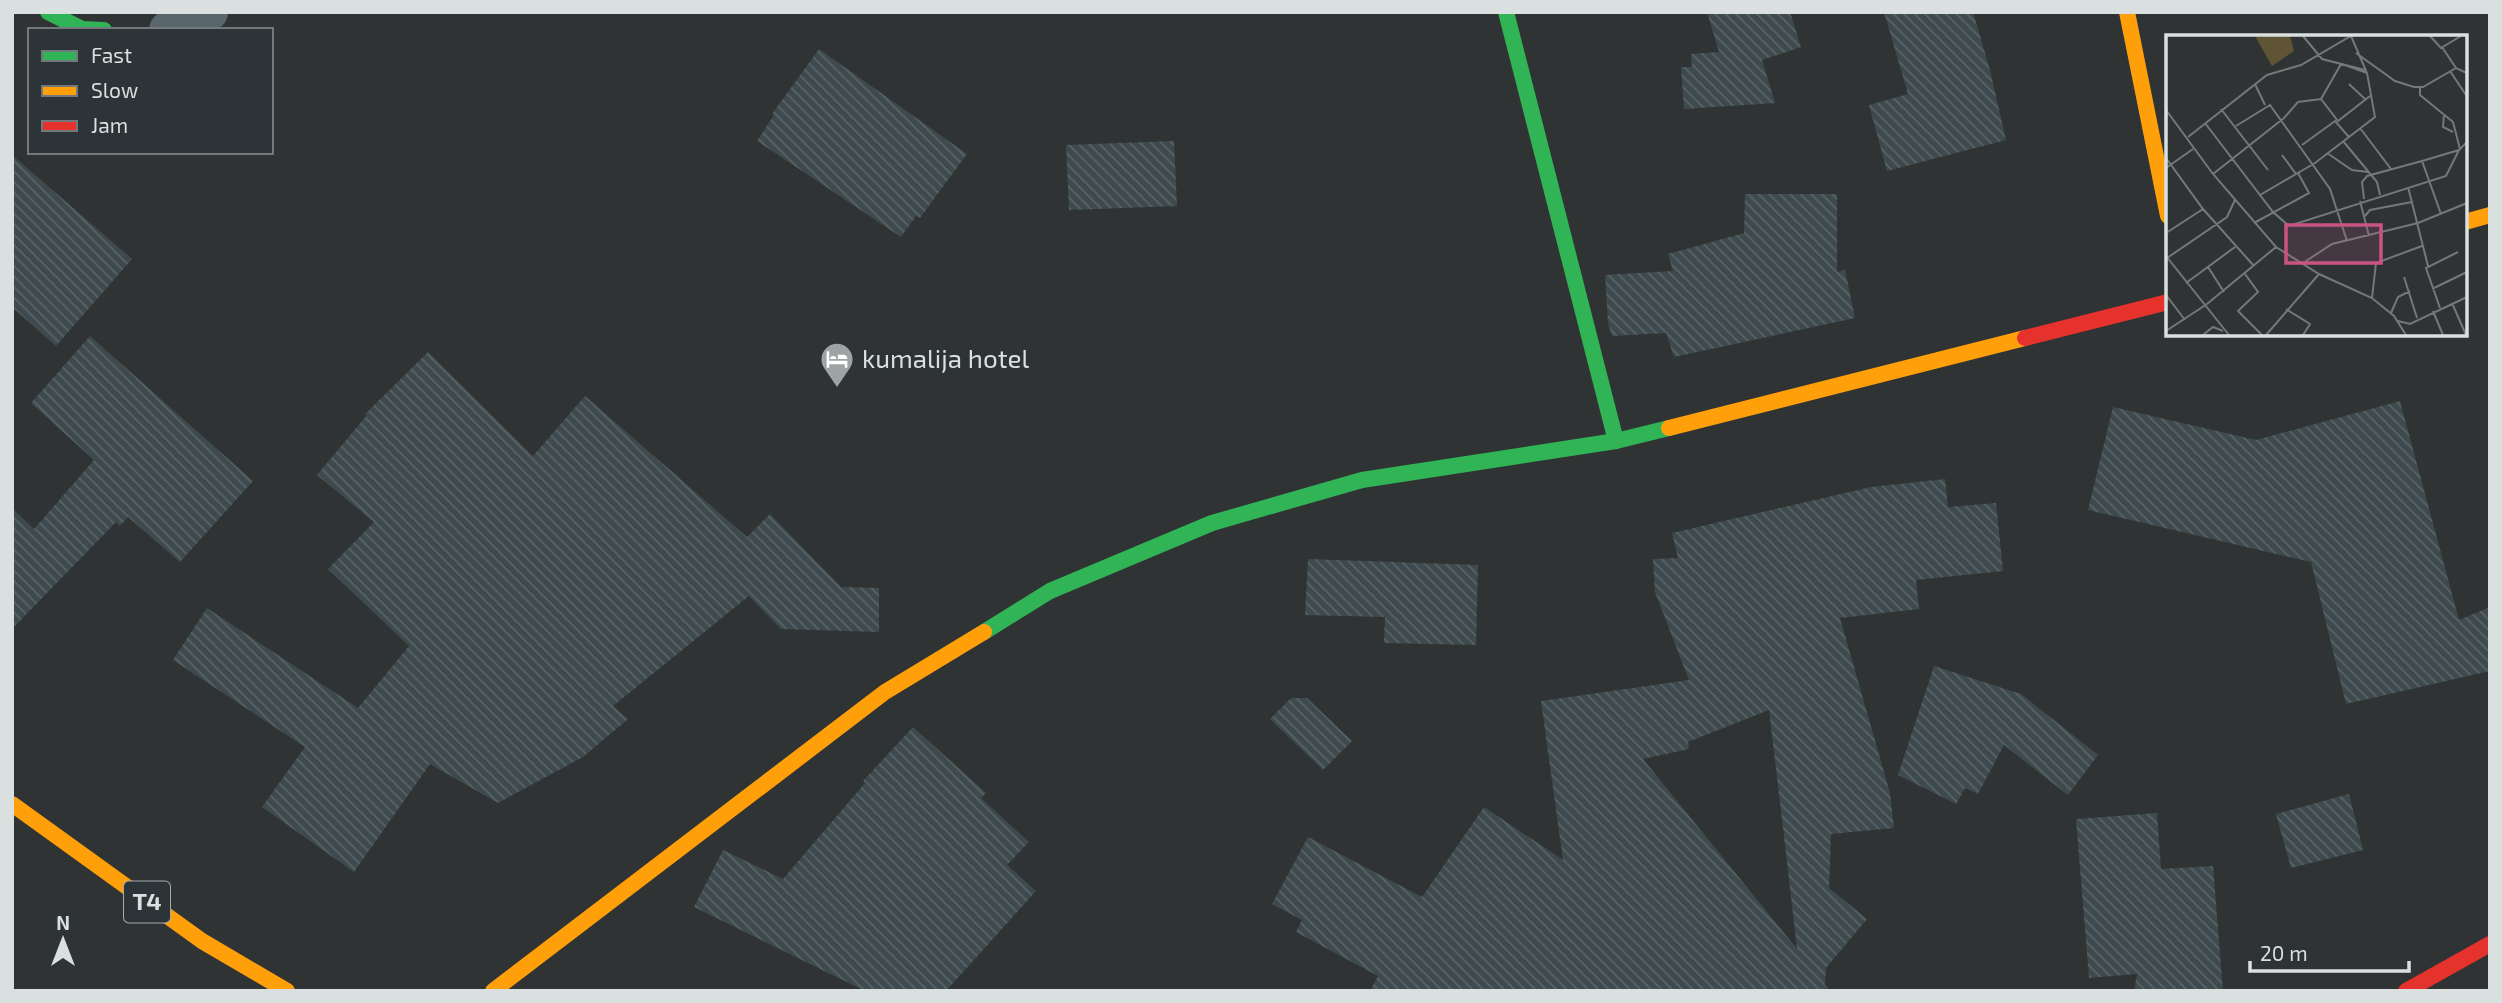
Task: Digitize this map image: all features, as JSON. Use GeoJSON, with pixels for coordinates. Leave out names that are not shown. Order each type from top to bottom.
{"type":"FeatureCollection","features":[{"type":"Feature","properties":{"kind":"main road"},"geometry":{"type":"LineString","coordinates":[[48,12],[80,28]]}},
{"type":"Feature","properties":{"kind":"main road"},"geometry":{"type":"LineString","coordinates":[[1506,12],[1616,441]]}},
{"type":"Feature","properties":{"kind":"main road"},"geometry":{"type":"LineString","coordinates":[[2127,12],[2166,206]]}},
{"type":"Feature","properties":{"kind":"main road"},"geometry":{"type":"LineString","coordinates":[[2467,221],[2490,215]]}},
{"type":"Feature","properties":{"kind":"main road"},"geometry":{"type":"LineString","coordinates":[[493,991],[885,692],[1050,591],[1212,523],[1362,480],[1616,441],[2166,303]]}},
{"type":"Feature","properties":{"kind":"main road","name":"T4"},"geometry":{"type":"LineString","coordinates":[[12,804],[202,941],[287,991]]}},
{"type":"Feature","properties":{"kind":"main road"},"geometry":{"type":"LineString","coordinates":[[2406,991],[2490,944]]}},
{"type":"Feature","properties":{"kind":"street"},"geometry":{"type":"LineString","coordinates":[[173,28],[209,12]]}},
{"type":"Feature","properties":{"kind":"building"},"geometry":{"type":"Polygon","coordinates":[[[1707,12],[1790,12],[1801,47],[1762,60],[1775,103],[1684,109],[1681,67],[1692,67],[1691,54],[1719,52],[1707,12]]]}},
{"type":"Feature","properties":{"kind":"building"},"geometry":{"type":"Polygon","coordinates":[[[1884,12],[1973,12],[2006,140],[1887,171],[1869,105],[1908,94],[1884,12]]]}},
{"type":"Feature","properties":{"kind":"building"},"geometry":{"type":"Polygon","coordinates":[[[819,49],[967,154],[920,218],[916,216],[901,237],[757,141],[774,115],[772,114],[819,49]]]}},
{"type":"Feature","properties":{"kind":"building"},"geometry":{"type":"Polygon","coordinates":[[[1174,141],[1177,206],[1069,210],[1066,145],[1174,141]]]}},
{"type":"Feature","properties":{"kind":"building"},"geometry":{"type":"Polygon","coordinates":[[[12,155],[132,259],[56,346],[12,307],[12,155]]]}},
{"type":"Feature","properties":{"kind":"building"},"geometry":{"type":"Polygon","coordinates":[[[1745,194],[1837,194],[1837,272],[1845,270],[1855,318],[1674,357],[1666,333],[1612,336],[1608,323],[1605,275],[1673,271],[1668,254],[1744,233],[1745,194]]]}},
{"type":"Feature","properties":{"kind":"building"},"geometry":{"type":"Polygon","coordinates":[[[90,336],[253,481],[180,562],[128,517],[120,526],[116,522],[12,629],[12,508],[34,529],[94,460],[31,403],[90,336]]]}},
{"type":"Feature","properties":{"kind":"building"},"geometry":{"type":"Polygon","coordinates":[[[428,352],[533,456],[585,396],[747,537],[770,514],[841,587],[879,588],[879,632],[781,629],[749,596],[613,706],[628,719],[583,757],[498,803],[430,764],[354,872],[262,807],[305,747],[173,660],[207,608],[358,708],[409,646],[328,569],[374,522],[317,475],[367,415],[365,414],[428,352]]]}},
{"type":"Feature","properties":{"kind":"building"},"geometry":{"type":"Polygon","coordinates":[[[2400,401],[2459,620],[2490,607],[2490,671],[2346,704],[2311,562],[2088,510],[2113,407],[2256,440],[2400,401]]]}},
{"type":"Feature","properties":{"kind":"building"},"geometry":{"type":"Polygon","coordinates":[[[1945,479],[1948,507],[1996,503],[2003,571],[1916,580],[1919,609],[1840,618],[1890,793],[1894,828],[1831,834],[1829,888],[1867,919],[1826,968],[1825,985],[1830,991],[1370,991],[1378,976],[1296,932],[1302,920],[1272,904],[1308,837],[1422,897],[1484,807],[1563,860],[1541,701],[1689,680],[1655,592],[1653,559],[1678,558],[1672,533],[1871,487],[1945,479]],[[1769,710],[1688,742],[1689,749],[1643,759],[1797,949],[1769,710]]]}},
{"type":"Feature","properties":{"kind":"building"},"geometry":{"type":"Polygon","coordinates":[[[1308,559],[1478,565],[1476,645],[1384,643],[1385,617],[1305,615],[1308,559]]]}},
{"type":"Feature","properties":{"kind":"building"},"geometry":{"type":"Polygon","coordinates":[[[1934,666],[2021,694],[2098,755],[2068,795],[2004,745],[1978,794],[1965,788],[1956,804],[1898,775],[1934,666]]]}},
{"type":"Feature","properties":{"kind":"building"},"geometry":{"type":"Polygon","coordinates":[[[1291,698],[1307,698],[1352,741],[1323,770],[1270,719],[1291,698]]]}},
{"type":"Feature","properties":{"kind":"building"},"geometry":{"type":"Polygon","coordinates":[[[913,727],[986,793],[981,798],[1029,842],[1007,865],[1036,891],[946,991],[865,991],[694,907],[723,850],[783,879],[865,783],[863,781],[913,727]]]}},
{"type":"Feature","properties":{"kind":"building"},"geometry":{"type":"Polygon","coordinates":[[[2349,794],[2363,850],[2291,868],[2276,814],[2349,794]]]}},
{"type":"Feature","properties":{"kind":"building"},"geometry":{"type":"Polygon","coordinates":[[[2157,813],[2161,869],[2213,866],[2223,991],[2134,991],[2137,974],[2089,978],[2076,819],[2157,813]]]}},
{"type":"Feature","properties":{"kind":"traffic: fast"},"geometry":{"type":"LineString","coordinates":[[48,12],[80,28]]}},
{"type":"Feature","properties":{"kind":"traffic: fast"},"geometry":{"type":"LineString","coordinates":[[1506,12],[1616,441]]}},
{"type":"Feature","properties":{"kind":"traffic: fast"},"geometry":{"type":"LineString","coordinates":[[984,632],[1050,591],[1212,523],[1362,480],[1616,441],[1669,428]]}},
{"type":"Feature","properties":{"kind":"traffic: slow"},"geometry":{"type":"LineString","coordinates":[[2127,12],[2166,206]]}},
{"type":"Feature","properties":{"kind":"traffic: slow"},"geometry":{"type":"LineString","coordinates":[[2467,221],[2490,215]]}},
{"type":"Feature","properties":{"kind":"traffic: slow"},"geometry":{"type":"LineString","coordinates":[[1669,428],[2025,338]]}},
{"type":"Feature","properties":{"kind":"traffic: slow"},"geometry":{"type":"LineString","coordinates":[[493,991],[885,692],[984,632]]}},
{"type":"Feature","properties":{"kind":"traffic: slow"},"geometry":{"type":"LineString","coordinates":[[12,804],[202,941],[287,991]]}},
{"type":"Feature","properties":{"kind":"traffic: jam"},"geometry":{"type":"LineString","coordinates":[[2025,338],[2166,303]]}},
{"type":"Feature","properties":{"kind":"traffic: jam"},"geometry":{"type":"LineString","coordinates":[[2406,991],[2490,944]]}},
{"type":"Feature","properties":{"kind":"place","name":"kumalija hotel"},"geometry":{"type":"Point","coordinates":[837,389]}}]}
